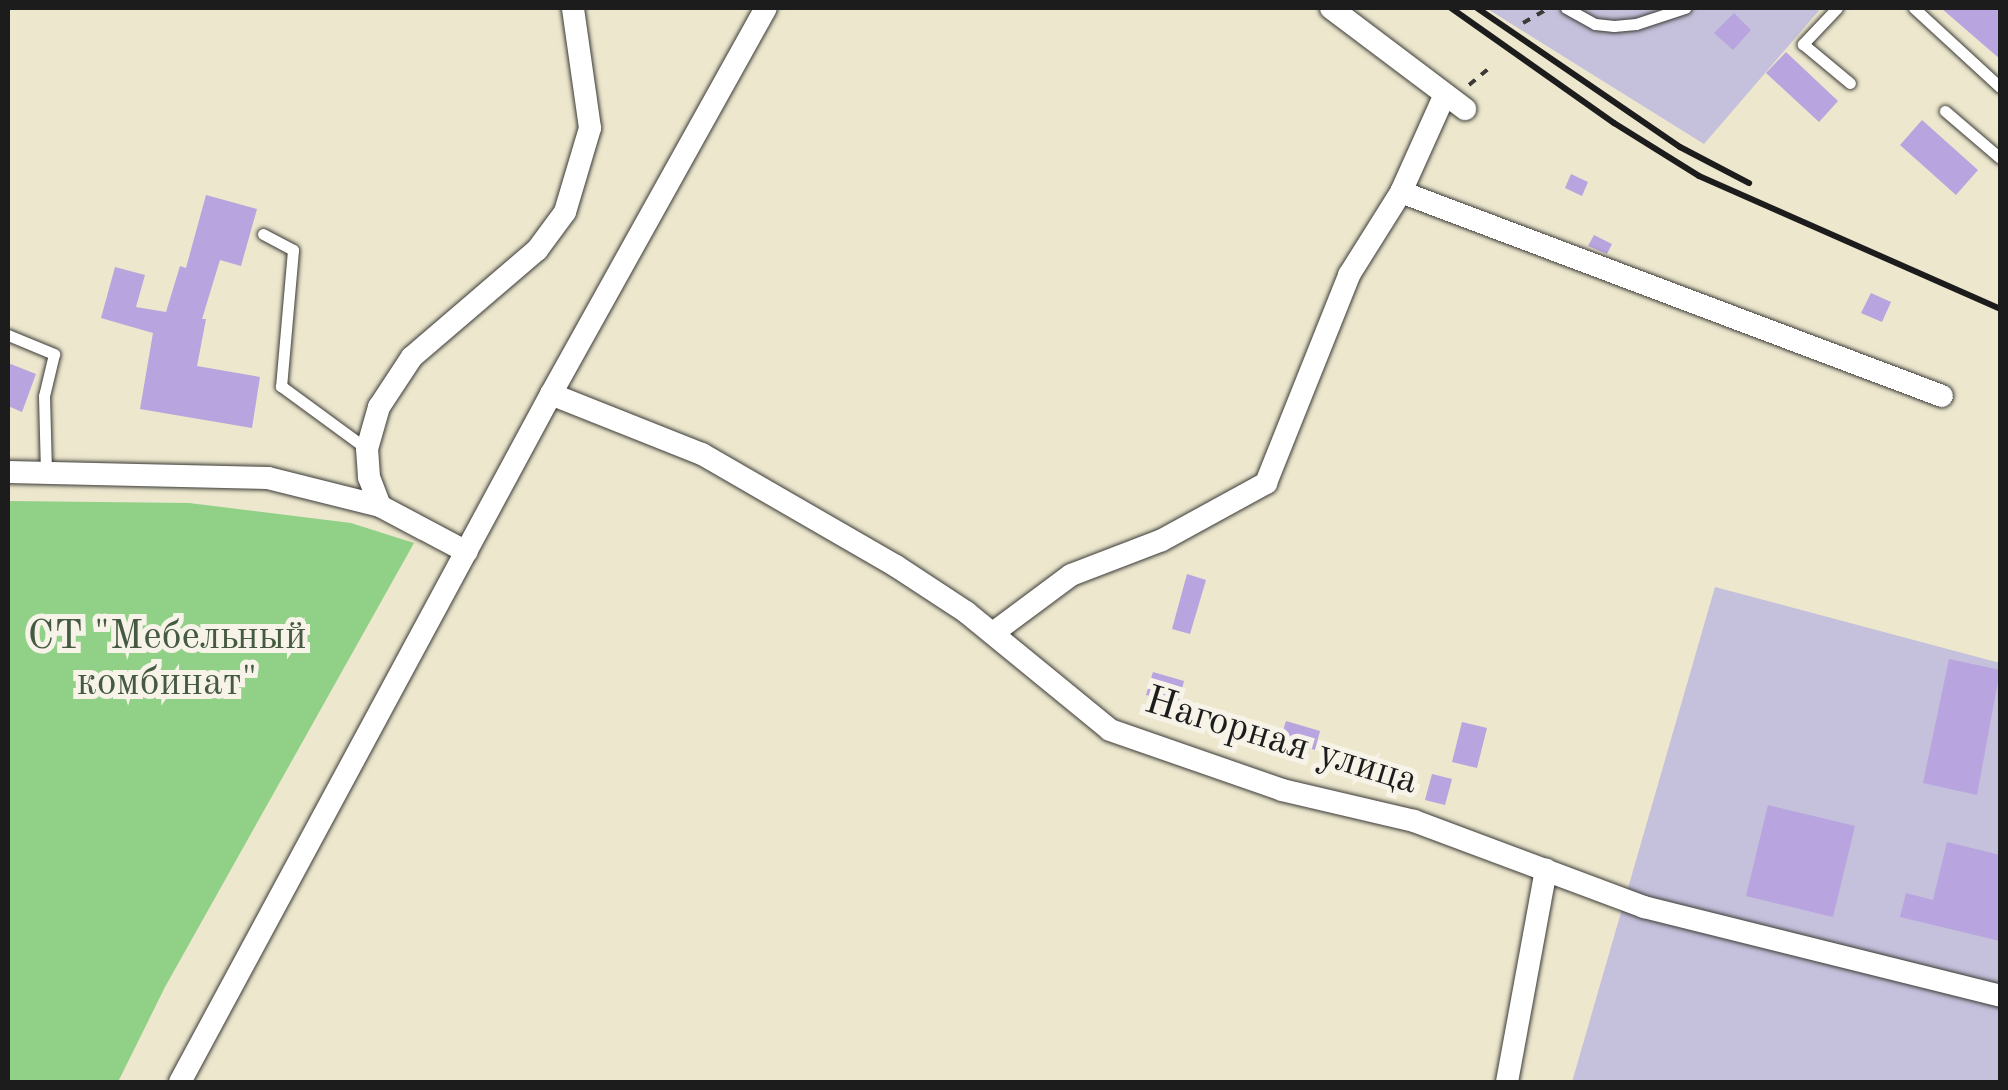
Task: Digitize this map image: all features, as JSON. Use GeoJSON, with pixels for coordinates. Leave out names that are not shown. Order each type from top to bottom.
{"type":"FeatureCollection","features":[{"type":"Feature","properties":{"kind":"street"},"geometry":{"type":"LineString","coordinates":[[380,506],[369,477],[367,449],[379,407],[412,358],[538,250],[565,212],[590,128],[573,8]]}},
{"type":"Feature","properties":{"kind":"street"},"geometry":{"type":"LineString","coordinates":[[180,1082],[551,394],[766,8]]}},
{"type":"Feature","properties":{"kind":"street"},"geometry":{"type":"LineString","coordinates":[[1332,8],[1465,109]]}},
{"type":"Feature","properties":{"kind":"street"},"geometry":{"type":"LineString","coordinates":[[993,634],[1071,576],[1162,540],[1266,483],[1349,274],[1401,192],[1445,94]]}},
{"type":"Feature","properties":{"kind":"street"},"geometry":{"type":"LineString","coordinates":[[1401,192],[1942,396]]}},
{"type":"Feature","properties":{"kind":"street","name":"Нагорная улица"},"geometry":{"type":"LineString","coordinates":[[551,394],[702,454],[896,566],[993,634],[1110,730],[1282,790],[1414,821],[1644,906],[2000,996]]}},
{"type":"Feature","properties":{"kind":"street"},"geometry":{"type":"LineString","coordinates":[[8,472],[268,478],[380,506],[467,552]]}},
{"type":"Feature","properties":{"kind":"street"},"geometry":{"type":"LineString","coordinates":[[1507,1082],[1546,870]]}},
{"type":"Feature","properties":{"kind":"lane"},"geometry":{"type":"LineString","coordinates":[[1566,8],[1595,24],[1614,26],[1636,24],[1685,8]]}},
{"type":"Feature","properties":{"kind":"lane"},"geometry":{"type":"LineString","coordinates":[[1837,8],[1802,44],[1850,84]]}},
{"type":"Feature","properties":{"kind":"lane"},"geometry":{"type":"LineString","coordinates":[[1914,8],[2000,87]]}},
{"type":"Feature","properties":{"kind":"lane"},"geometry":{"type":"LineString","coordinates":[[1945,111],[2000,158]]}},
{"type":"Feature","properties":{"kind":"lane"},"geometry":{"type":"LineString","coordinates":[[263,234],[293,250],[281,386],[367,449]]}},
{"type":"Feature","properties":{"kind":"lane"},"geometry":{"type":"LineString","coordinates":[[8,335],[54,354],[44,396],[46,472]]}},
{"type":"Feature","properties":{"kind":"path"},"geometry":{"type":"LineString","coordinates":[[1523,23],[1550,8]]}},
{"type":"Feature","properties":{"kind":"path"},"geometry":{"type":"LineString","coordinates":[[1445,94],[1477,82],[1492,66]]}},
{"type":"Feature","properties":{"kind":"shaded area"},"geometry":{"type":"Polygon","coordinates":[[[1486,8],[1821,8],[1704,144],[1486,8]]]}},
{"type":"Feature","properties":{"kind":"shaded area"},"geometry":{"type":"Polygon","coordinates":[[[1715,587],[2000,663],[2000,1082],[1572,1082],[1715,587]]]}},
{"type":"Feature","properties":{"kind":"green space","name":"СТ \"Мебельный комбинат\""},"geometry":{"type":"Polygon","coordinates":[[[8,501],[189,503],[351,523],[414,543],[165,987],[118,1082],[8,1082],[8,501]]]}},
{"type":"Feature","properties":{"kind":"building"},"geometry":{"type":"Polygon","coordinates":[[[1941,8],[2000,8],[2000,59],[1941,8]]]}},
{"type":"Feature","properties":{"kind":"building"},"geometry":{"type":"Polygon","coordinates":[[[1734,13],[1751,30],[1733,50],[1714,33],[1734,13]]]}},
{"type":"Feature","properties":{"kind":"building"},"geometry":{"type":"Polygon","coordinates":[[[1786,52],[1838,101],[1819,122],[1766,73],[1786,52]]]}},
{"type":"Feature","properties":{"kind":"building"},"geometry":{"type":"Polygon","coordinates":[[[1922,120],[1978,170],[1956,195],[1900,145],[1922,120]]]}},
{"type":"Feature","properties":{"kind":"building"},"geometry":{"type":"Polygon","coordinates":[[[1571,174],[1588,182],[1582,196],[1565,188],[1571,174]]]}},
{"type":"Feature","properties":{"kind":"building"},"geometry":{"type":"Polygon","coordinates":[[[206,195],[257,209],[241,266],[220,260],[202,319],[206,319],[197,366],[260,377],[252,428],[140,409],[153,333],[101,318],[115,267],[145,275],[136,307],[166,312],[180,266],[186,268],[206,195]]]}},
{"type":"Feature","properties":{"kind":"building"},"geometry":{"type":"Polygon","coordinates":[[[1594,235],[1612,244],[1607,254],[1588,246],[1594,235]]]}},
{"type":"Feature","properties":{"kind":"building"},"geometry":{"type":"Polygon","coordinates":[[[1871,293],[1891,302],[1882,322],[1861,313],[1871,293]]]}},
{"type":"Feature","properties":{"kind":"building"},"geometry":{"type":"Polygon","coordinates":[[[8,363],[36,374],[22,412],[8,406],[8,363]]]}},
{"type":"Feature","properties":{"kind":"building"},"geometry":{"type":"Polygon","coordinates":[[[1187,574],[1206,580],[1190,634],[1172,629],[1187,574]]]}},
{"type":"Feature","properties":{"kind":"building"},"geometry":{"type":"Polygon","coordinates":[[[1949,659],[2000,670],[1977,795],[1923,783],[1949,659]]]}},
{"type":"Feature","properties":{"kind":"building"},"geometry":{"type":"Polygon","coordinates":[[[1153,672],[1184,681],[1178,704],[1146,695],[1153,672]]]}},
{"type":"Feature","properties":{"kind":"building"},"geometry":{"type":"Polygon","coordinates":[[[1286,721],[1320,731],[1315,750],[1280,740],[1286,721]]]}},
{"type":"Feature","properties":{"kind":"building"},"geometry":{"type":"Polygon","coordinates":[[[1462,722],[1487,728],[1477,768],[1452,762],[1462,722]]]}},
{"type":"Feature","properties":{"kind":"building"},"geometry":{"type":"Polygon","coordinates":[[[1432,774],[1452,779],[1445,805],[1425,800],[1432,774]]]}},
{"type":"Feature","properties":{"kind":"building"},"geometry":{"type":"Polygon","coordinates":[[[1768,805],[1855,826],[1833,917],[1746,896],[1768,805]]]}},
{"type":"Feature","properties":{"kind":"building"},"geometry":{"type":"Polygon","coordinates":[[[1947,842],[2000,855],[2000,941],[1900,917],[1906,893],[1933,900],[1947,842]]]}},
{"type":"Feature","properties":{"kind":"railway"},"geometry":{"type":"LineString","coordinates":[[1451,8],[1614,123],[1699,176],[2000,309]]}},
{"type":"Feature","properties":{"kind":"railway"},"geometry":{"type":"LineString","coordinates":[[1477,8],[1680,147],[1749,183]]}}]}
